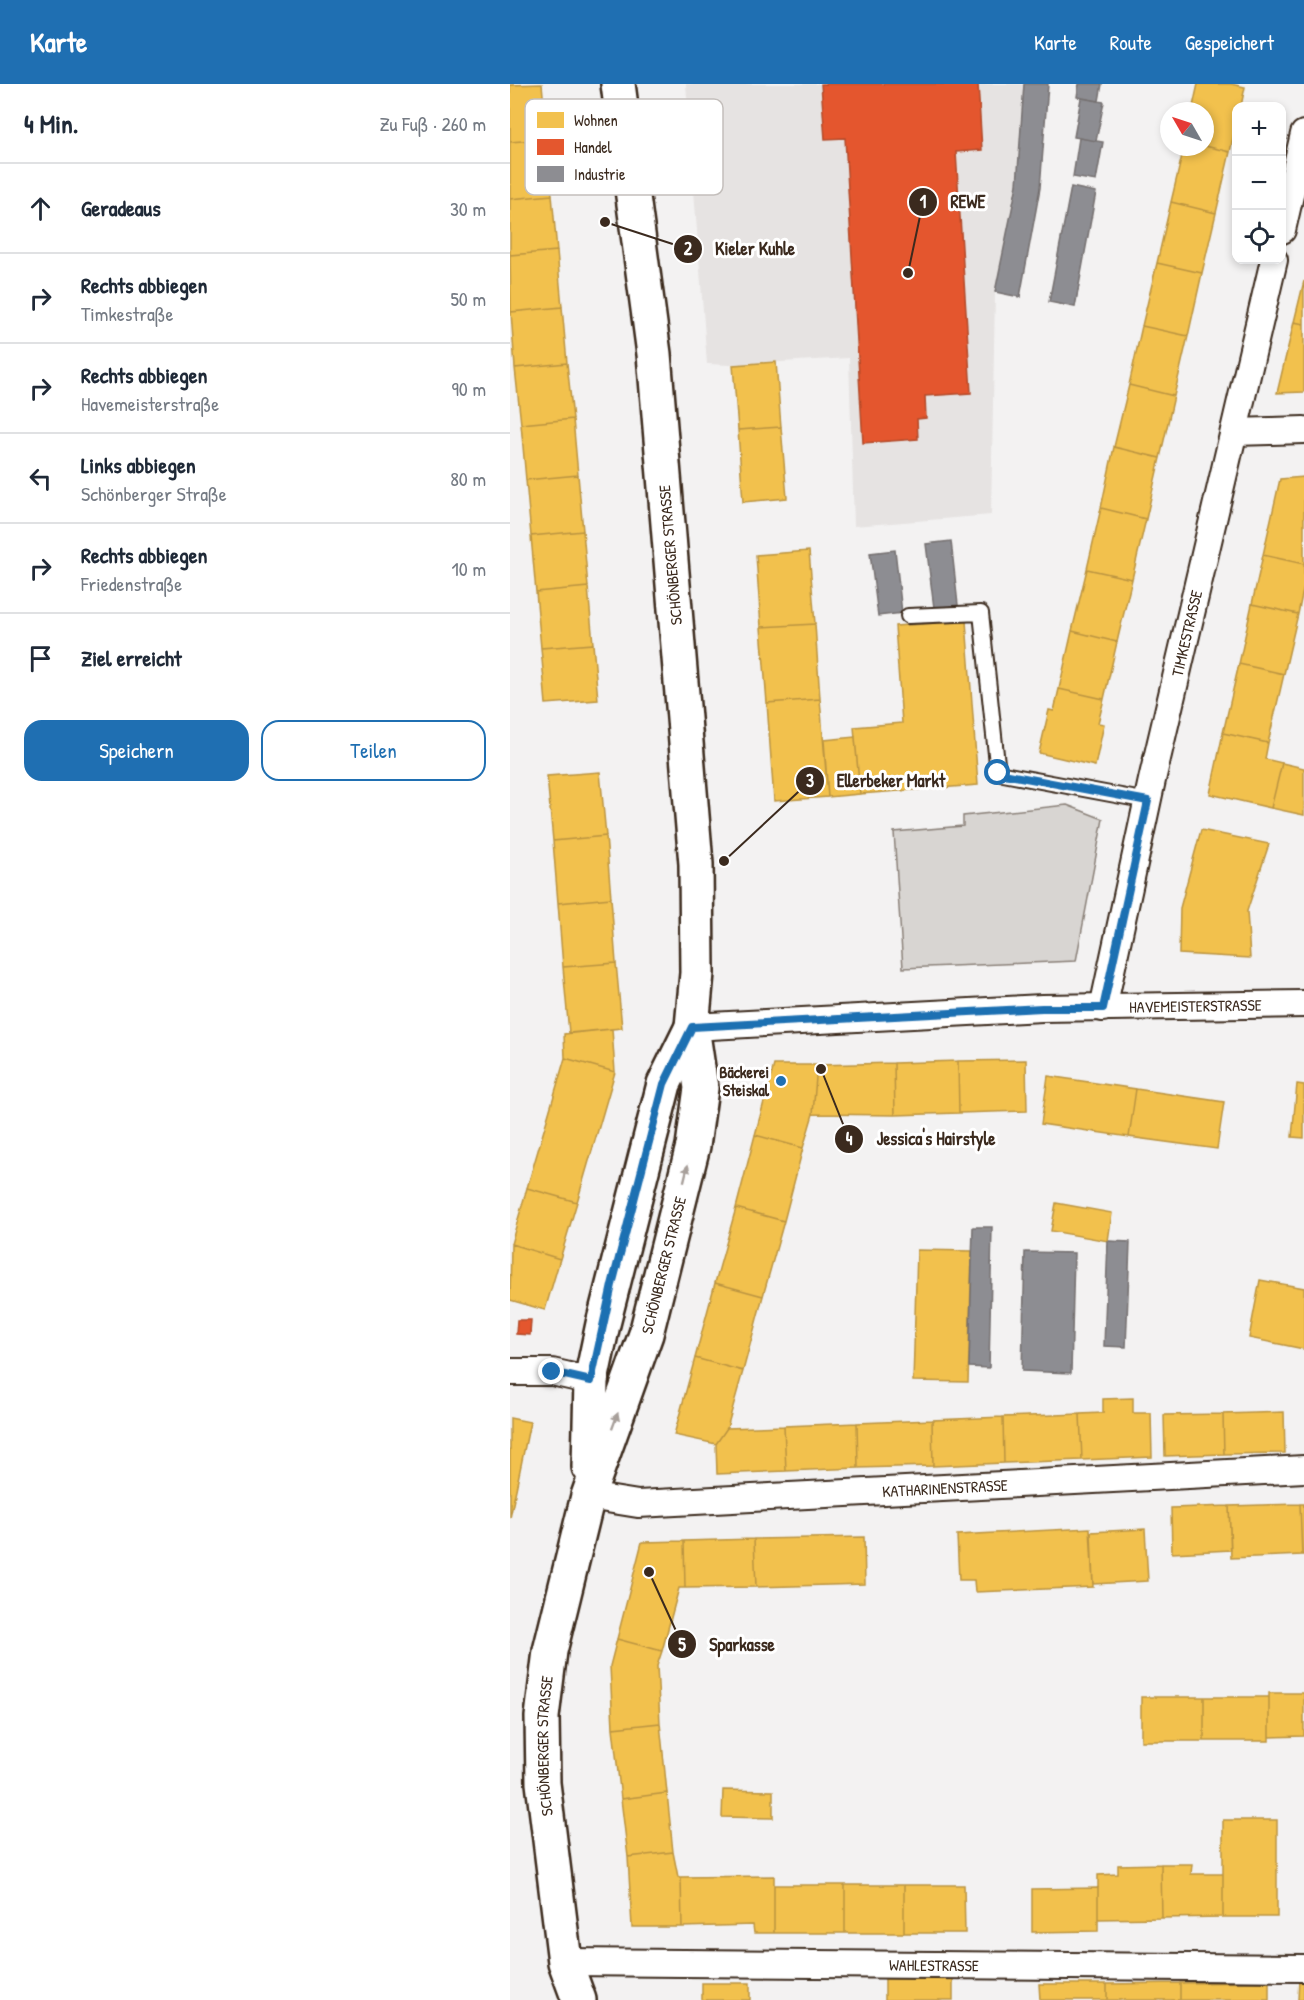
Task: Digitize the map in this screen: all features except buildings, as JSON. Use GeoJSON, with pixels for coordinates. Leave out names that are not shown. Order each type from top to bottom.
{"type":"FeatureCollection","features":[{"type":"Feature","properties":{"kind":"main road","name":"SCHÖNBERGER STRASSE"},"geometry":{"type":"LineString","coordinates":[[618,84],[620,99]]}},
{"type":"Feature","properties":{"kind":"main road","name":"SCHÖNBERGER STRASSE"},"geometry":{"type":"LineString","coordinates":[[565,1962],[543,1783],[542,1717],[550,1651],[588,1496],[646,1334],[693,1146],[701,1088],[692,1027],[697,973],[695,852],[654,354],[633,195]]}},
{"type":"Feature","properties":{"kind":"main road","name":"SCHÖNBERGER STRASSE"},"geometry":{"type":"LineString","coordinates":[[588,1496],[591,1381],[610,1294],[664,1084],[692,1027]]}},
{"type":"Feature","properties":{"kind":"main road"},"geometry":{"type":"LineString","coordinates":[[565,1962],[579,2000]]}},
{"type":"Feature","properties":{"kind":"main road"},"geometry":{"type":"LineString","coordinates":[[565,1962],[586,2000]]}},
{"type":"Feature","properties":{"kind":"street"},"geometry":{"type":"LineString","coordinates":[[1286,210],[1304,134]]}},
{"type":"Feature","properties":{"kind":"street","name":"TIMKESTRASSE"},"geometry":{"type":"LineString","coordinates":[[1103,1008],[1148,801],[1273,264]]}},
{"type":"Feature","properties":{"kind":"street"},"geometry":{"type":"LineString","coordinates":[[1234,432],[1304,430]]}},
{"type":"Feature","properties":{"kind":"street","name":"HAVEMEISTERSTRASSE"},"geometry":{"type":"LineString","coordinates":[[692,1027],[1042,1008],[1304,1004]]}},
{"type":"Feature","properties":{"kind":"street"},"geometry":{"type":"LineString","coordinates":[[510,1372],[552,1372],[591,1381]]}},
{"type":"Feature","properties":{"kind":"street","name":"KATHARINENSTRASSE"},"geometry":{"type":"LineString","coordinates":[[588,1496],[638,1504],[1304,1469]]}},
{"type":"Feature","properties":{"kind":"street","name":"WAHLESTRASSE"},"geometry":{"type":"LineString","coordinates":[[565,1962],[1304,1968]]}},
{"type":"Feature","properties":{"kind":"lane"},"geometry":{"type":"LineString","coordinates":[[908,616],[981,613],[998,773],[1148,801]]}},
{"type":"Feature","properties":{"kind":"shaded area"},"geometry":{"type":"Polygon","coordinates":[[[686,84],[1024,84],[1017,185],[995,292],[991,515],[854,526],[849,358],[730,365],[707,364],[694,195],[723,195],[723,99],[687,99],[686,84]]]}},
{"type":"Feature","properties":{"kind":"shaded area"},"geometry":{"type":"Polygon","coordinates":[[[1067,805],[1103,819],[1076,961],[903,968],[894,832],[963,826],[963,816],[1067,805]]]}},
{"type":"Feature","properties":{"kind":"place","name":"Kieler Kuhle"},"geometry":{"type":"Point","coordinates":[605,222]}},
{"type":"Feature","properties":{"kind":"place","name":"REWE"},"geometry":{"type":"Point","coordinates":[908,273]}},
{"type":"Feature","properties":{"kind":"place","name":"Ellerbeker Markt"},"geometry":{"type":"Point","coordinates":[724,861]}},
{"type":"Feature","properties":{"kind":"place","name":"Jessica's Hairstyle"},"geometry":{"type":"Point","coordinates":[821,1069]}},
{"type":"Feature","properties":{"kind":"place","name":"Bäckerei Steiskal"},"geometry":{"type":"Point","coordinates":[781,1081]}},
{"type":"Feature","properties":{"kind":"place","name":"Sparkasse"},"geometry":{"type":"Point","coordinates":[649,1572]}},
{"type":"Feature","properties":{"kind":"route"},"geometry":{"type":"LineString","coordinates":[[552,1372],[591,1381],[612,1285],[664,1084],[692,1027],[1042,1008],[1103,1008],[1148,801],[998,773]]}}]}
